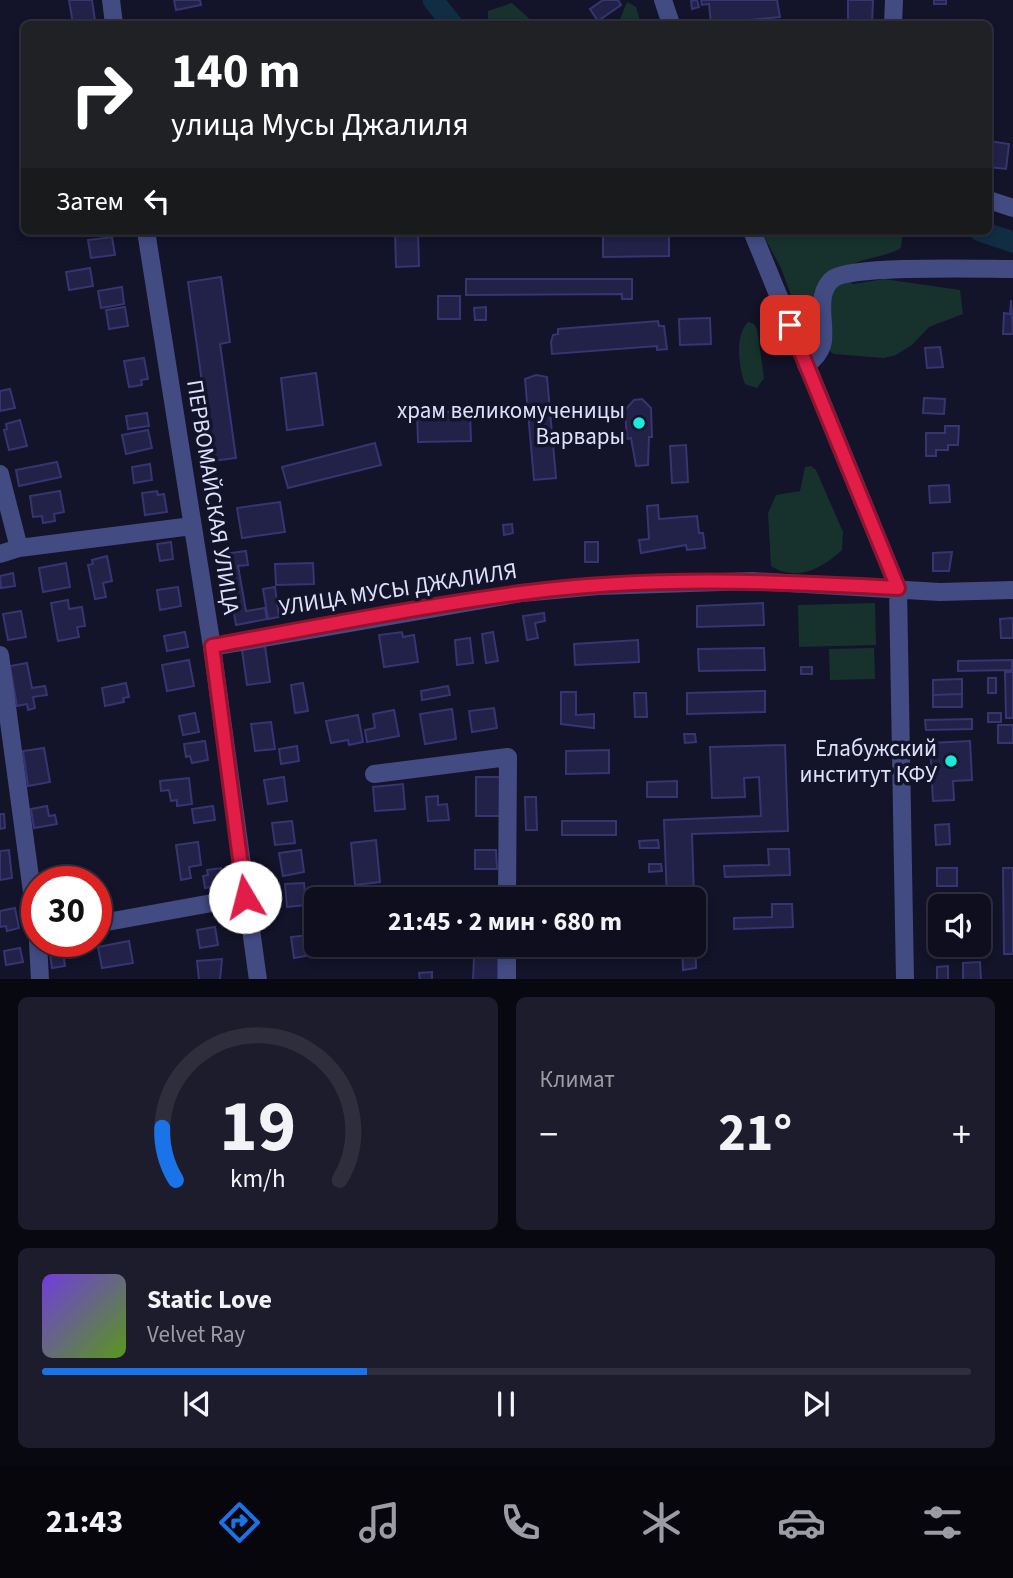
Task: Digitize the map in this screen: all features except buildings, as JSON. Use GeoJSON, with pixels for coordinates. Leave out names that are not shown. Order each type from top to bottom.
{"type":"FeatureCollection","features":[{"type":"Feature","properties":{"kind":"street"},"geometry":{"type":"LineString","coordinates":[[111,0],[114,21]]}},
{"type":"Feature","properties":{"kind":"street"},"geometry":{"type":"LineString","coordinates":[[663,0],[670,21]]}},
{"type":"Feature","properties":{"kind":"street"},"geometry":{"type":"LineString","coordinates":[[893,21],[894,0]]}},
{"type":"Feature","properties":{"kind":"street"},"geometry":{"type":"LineString","coordinates":[[992,201],[1013,208]]}},
{"type":"Feature","properties":{"kind":"street","name":"ПЕРВОМАЙСКАЯ УЛИЦА"},"geometry":{"type":"LineString","coordinates":[[147,235],[212,646],[258,979]]}},
{"type":"Feature","properties":{"kind":"street"},"geometry":{"type":"LineString","coordinates":[[754,235],[898,588],[905,979]]}},
{"type":"Feature","properties":{"kind":"street"},"geometry":{"type":"LineString","coordinates":[[806,365],[820,353],[825,342],[823,297],[826,287],[834,278],[875,271],[1013,269]]}},
{"type":"Feature","properties":{"kind":"street"},"geometry":{"type":"LineString","coordinates":[[0,474],[19,548]]}},
{"type":"Feature","properties":{"kind":"street"},"geometry":{"type":"LineString","coordinates":[[0,554],[19,548],[192,526]]}},
{"type":"Feature","properties":{"kind":"street","name":"УЛИЦА МУСЫ ДЖАЛИЛЯ"},"geometry":{"type":"LineString","coordinates":[[212,646],[509,595],[585,587],[752,581],[940,592],[1013,590]]}},
{"type":"Feature","properties":{"kind":"street"},"geometry":{"type":"LineString","coordinates":[[0,655],[28,866]]}},
{"type":"Feature","properties":{"kind":"street"},"geometry":{"type":"LineString","coordinates":[[374,774],[509,757],[507,887]]}},
{"type":"Feature","properties":{"kind":"street"},"geometry":{"type":"LineString","coordinates":[[112,921],[245,897]]}},
{"type":"Feature","properties":{"kind":"street"},"geometry":{"type":"LineString","coordinates":[[39,957],[40,979]]}},
{"type":"Feature","properties":{"kind":"street"},"geometry":{"type":"LineString","coordinates":[[507,957],[507,979]]}},
{"type":"Feature","properties":{"kind":"green space"},"geometry":{"type":"Polygon","coordinates":[[[627,2],[636,7],[640,21],[619,21],[627,2]]]}},
{"type":"Feature","properties":{"kind":"green space"},"geometry":{"type":"Polygon","coordinates":[[[512,3],[532,21],[488,21],[488,11],[512,3]]]}},
{"type":"Feature","properties":{"kind":"green space"},"geometry":{"type":"Polygon","coordinates":[[[763,235],[903,235],[901,248],[851,265],[844,270],[848,280],[853,284],[884,279],[960,290],[963,314],[929,327],[912,345],[896,355],[884,358],[834,354],[811,340],[804,330],[781,268],[763,235]]]}},
{"type":"Feature","properties":{"kind":"green space"},"geometry":{"type":"Polygon","coordinates":[[[748,322],[754,324],[757,329],[764,378],[757,388],[745,384],[741,370],[739,344],[748,322]]]}},
{"type":"Feature","properties":{"kind":"green space"},"geometry":{"type":"Polygon","coordinates":[[[811,466],[816,470],[843,532],[842,550],[817,568],[799,573],[780,571],[771,566],[768,513],[776,495],[800,491],[805,467],[811,466]]]}},
{"type":"Feature","properties":{"kind":"green space"},"geometry":{"type":"Polygon","coordinates":[[[875,603],[876,645],[799,647],[798,605],[875,603]]]}},
{"type":"Feature","properties":{"kind":"green space"},"geometry":{"type":"Polygon","coordinates":[[[874,648],[875,679],[830,680],[829,649],[874,648]]]}},
{"type":"Feature","properties":{"kind":"waterway"},"geometry":{"type":"LineString","coordinates":[[433,0],[450,21]]}},
{"type":"Feature","properties":{"kind":"waterway"},"geometry":{"type":"LineString","coordinates":[[992,235],[1013,242]]}},
{"type":"Feature","properties":{"kind":"place","name":"храм великомученицы Варвары"},"geometry":{"type":"Point","coordinates":[639,423]}},
{"type":"Feature","properties":{"kind":"place","name":"Елабужский институт КФУ"},"geometry":{"type":"Point","coordinates":[951,761]}},
{"type":"Feature","properties":{"kind":"route"},"geometry":{"type":"LineString","coordinates":[[245,897],[212,646],[522,593],[598,586],[752,581],[898,588],[790,325]]}}]}
